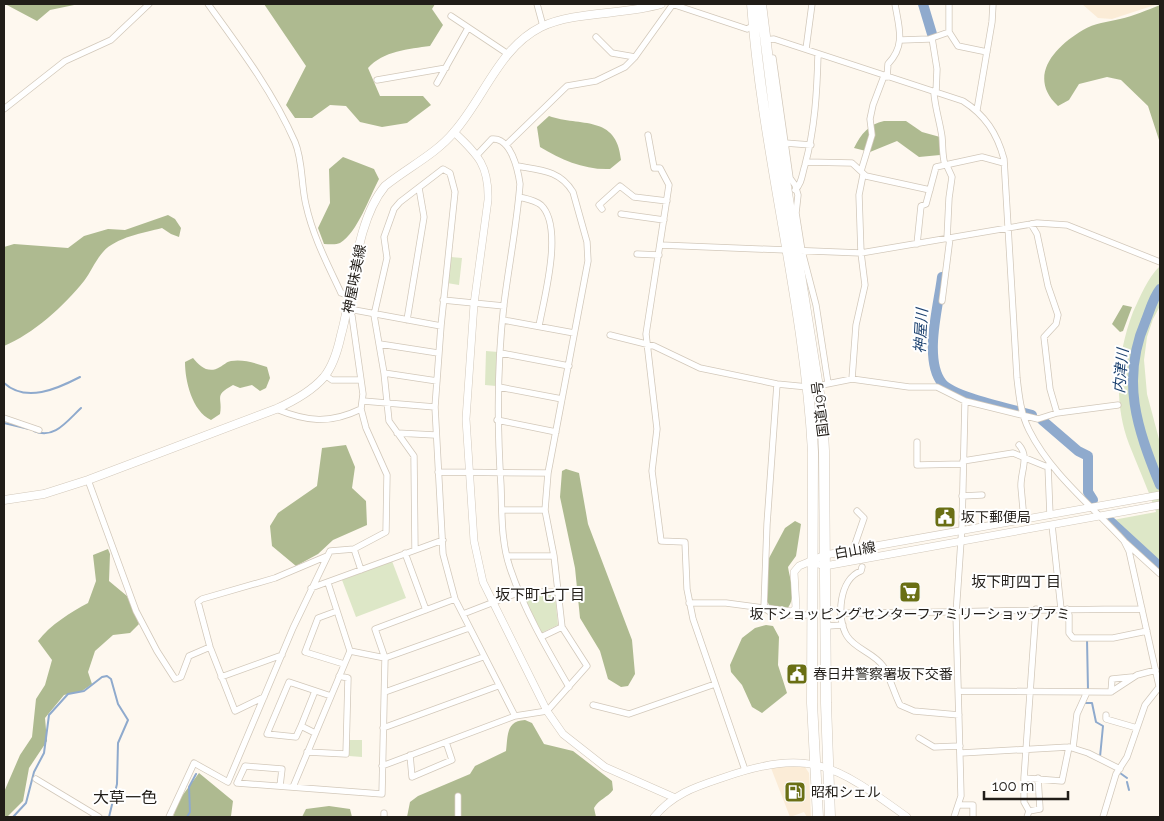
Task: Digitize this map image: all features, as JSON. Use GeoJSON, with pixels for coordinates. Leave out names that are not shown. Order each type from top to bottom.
{"type":"FeatureCollection","features":[{"type":"Feature","properties":{"kind":"highway","name":"国道19号"},"geometry":{"type":"LineString","coordinates":[[752,4],[750,27],[795,251]]}},
{"type":"Feature","properties":{"kind":"highway","name":"国道19号"},"geometry":{"type":"LineString","coordinates":[[761,4],[792,191],[795,251],[794,291],[824,451],[827,626],[826,703],[830,817]]}},
{"type":"Feature","properties":{"kind":"highway","name":"国道19号"},"geometry":{"type":"LineString","coordinates":[[813,387],[812,703],[818,817]]}},
{"type":"Feature","properties":{"kind":"main road","name":"神屋味美線"},"geometry":{"type":"LineString","coordinates":[[4,500],[44,494],[88,480],[276,409],[303,395],[325,376],[337,351],[349,309],[365,223],[376,196],[385,186],[454,132],[508,54],[526,36],[543,26],[661,4]]}},
{"type":"Feature","properties":{"kind":"street"},"geometry":{"type":"LineString","coordinates":[[4,109],[66,61],[111,40],[149,4]]}},
{"type":"Feature","properties":{"kind":"street"},"geometry":{"type":"LineString","coordinates":[[208,4],[263,81],[295,142],[299,154],[306,205],[318,245],[341,293],[350,296]]}},
{"type":"Feature","properties":{"kind":"street"},"geometry":{"type":"LineString","coordinates":[[537,4],[543,26]]}},
{"type":"Feature","properties":{"kind":"street"},"geometry":{"type":"LineString","coordinates":[[506,145],[550,104],[559,91],[567,86],[596,81],[625,67],[635,57],[672,4],[750,27]]}},
{"type":"Feature","properties":{"kind":"street"},"geometry":{"type":"LineString","coordinates":[[806,50],[812,4]]}},
{"type":"Feature","properties":{"kind":"street"},"geometry":{"type":"LineString","coordinates":[[852,379],[856,325],[865,285],[861,253],[859,195],[862,173],[872,134],[870,119],[873,105],[886,76],[888,64],[892,60],[901,40],[895,4]]}},
{"type":"Feature","properties":{"kind":"street"},"geometry":{"type":"LineString","coordinates":[[949,4],[949,32],[958,46],[987,52]]}},
{"type":"Feature","properties":{"kind":"street"},"geometry":{"type":"LineString","coordinates":[[977,110],[993,4]]}},
{"type":"Feature","properties":{"kind":"street"},"geometry":{"type":"LineString","coordinates":[[451,16],[508,54]]}},
{"type":"Feature","properties":{"kind":"street"},"geometry":{"type":"LineString","coordinates":[[437,83],[468,28]]}},
{"type":"Feature","properties":{"kind":"street"},"geometry":{"type":"LineString","coordinates":[[901,40],[932,38],[949,32]]}},
{"type":"Feature","properties":{"kind":"street"},"geometry":{"type":"LineString","coordinates":[[596,37],[612,53],[635,57]]}},
{"type":"Feature","properties":{"kind":"street"},"geometry":{"type":"LineString","coordinates":[[932,38],[937,69],[935,112],[942,137],[942,156],[952,177],[948,198],[948,238],[942,301]]}},
{"type":"Feature","properties":{"kind":"street"},"geometry":{"type":"LineString","coordinates":[[792,191],[767,39],[963,102],[977,110],[996,136],[1004,163],[1017,378],[1028,430],[1050,466],[1093,507],[1124,541],[1160,574]]}},
{"type":"Feature","properties":{"kind":"street"},"geometry":{"type":"LineString","coordinates":[[792,191],[806,162],[811,145],[817,107],[818,54]]}},
{"type":"Feature","properties":{"kind":"street"},"geometry":{"type":"LineString","coordinates":[[376,80],[446,68]]}},
{"type":"Feature","properties":{"kind":"street"},"geometry":{"type":"LineString","coordinates":[[454,132],[477,155],[485,170],[488,190],[474,304],[466,396],[475,548],[483,582],[547,710],[563,734],[594,760],[615,772],[673,797]]}},
{"type":"Feature","properties":{"kind":"street"},"geometry":{"type":"LineString","coordinates":[[648,135],[654,168],[660,168],[669,185],[647,322],[657,429],[652,471],[661,542],[685,542],[689,604],[745,770]]}},
{"type":"Feature","properties":{"kind":"street"},"geometry":{"type":"LineString","coordinates":[[477,155],[492,139],[500,140],[506,145],[517,166],[520,184],[504,306],[497,420],[502,510],[507,556],[520,592],[541,637],[569,687]]}},
{"type":"Feature","properties":{"kind":"street"},"geometry":{"type":"LineString","coordinates":[[785,143],[811,145]]}},
{"type":"Feature","properties":{"kind":"street"},"geometry":{"type":"LineString","coordinates":[[917,244],[921,206],[926,204],[934,168],[939,165],[946,166],[982,157],[1004,163]]}},
{"type":"Feature","properties":{"kind":"street"},"geometry":{"type":"LineString","coordinates":[[806,162],[844,161],[852,163],[862,173],[930,190]]}},
{"type":"Feature","properties":{"kind":"street"},"geometry":{"type":"LineString","coordinates":[[382,766],[515,716],[547,710],[587,666],[562,627],[554,556],[545,510],[548,473],[588,252],[573,192],[562,177],[552,172],[517,166]]}},
{"type":"Feature","properties":{"kind":"street"},"geometry":{"type":"LineString","coordinates":[[415,550],[414,456],[389,421],[380,344],[374,315],[387,258],[384,237],[389,220],[400,202],[443,170],[450,172],[455,192],[454,216],[440,326],[435,408],[435,435],[446,571],[455,599],[515,716]]}},
{"type":"Feature","properties":{"kind":"street"},"geometry":{"type":"LineString","coordinates":[[602,209],[599,205],[620,186],[634,197],[667,201]]}},
{"type":"Feature","properties":{"kind":"street"},"geometry":{"type":"LineString","coordinates":[[407,320],[424,217],[419,188]]}},
{"type":"Feature","properties":{"kind":"street"},"geometry":{"type":"LineString","coordinates":[[519,197],[540,205],[546,211],[552,234],[553,251],[539,326]]}},
{"type":"Feature","properties":{"kind":"street"},"geometry":{"type":"LineString","coordinates":[[621,214],[664,220]]}},
{"type":"Feature","properties":{"kind":"street"},"geometry":{"type":"LineString","coordinates":[[660,245],[861,253],[1032,224],[1053,223],[1067,225],[1160,262]]}},
{"type":"Feature","properties":{"kind":"street"},"geometry":{"type":"LineString","coordinates":[[1032,224],[1037,234],[1048,286],[1058,315],[1056,324],[1044,337],[1050,389],[1056,413]]}},
{"type":"Feature","properties":{"kind":"street"},"geometry":{"type":"LineString","coordinates":[[795,251],[816,304],[828,383]]}},
{"type":"Feature","properties":{"kind":"street"},"geometry":{"type":"LineString","coordinates":[[637,254],[659,255]]}},
{"type":"Feature","properties":{"kind":"street"},"geometry":{"type":"LineString","coordinates":[[794,291],[816,304]]}},
{"type":"Feature","properties":{"kind":"street"},"geometry":{"type":"LineString","coordinates":[[443,300],[504,306]]}},
{"type":"Feature","properties":{"kind":"street"},"geometry":{"type":"LineString","coordinates":[[349,309],[440,326]]}},
{"type":"Feature","properties":{"kind":"street"},"geometry":{"type":"LineString","coordinates":[[169,817],[194,763],[228,782],[311,588],[330,550],[354,549],[386,532],[387,475],[366,428],[360,409],[363,401],[361,380],[352,316],[349,309]]}},
{"type":"Feature","properties":{"kind":"street"},"geometry":{"type":"LineString","coordinates":[[503,320],[574,333]]}},
{"type":"Feature","properties":{"kind":"street"},"geometry":{"type":"LineString","coordinates":[[610,335],[648,344],[700,368],[776,384],[813,387],[852,379],[909,387],[937,387],[965,401],[1023,413],[1038,419],[1056,413],[1118,405]]}},
{"type":"Feature","properties":{"kind":"street"},"geometry":{"type":"LineString","coordinates":[[380,344],[438,353]]}},
{"type":"Feature","properties":{"kind":"street"},"geometry":{"type":"LineString","coordinates":[[500,353],[568,366]]}},
{"type":"Feature","properties":{"kind":"street"},"geometry":{"type":"LineString","coordinates":[[384,373],[437,381]]}},
{"type":"Feature","properties":{"kind":"street"},"geometry":{"type":"LineString","coordinates":[[325,376],[332,380],[361,380]]}},
{"type":"Feature","properties":{"kind":"street"},"geometry":{"type":"LineString","coordinates":[[764,608],[776,384]]}},
{"type":"Feature","properties":{"kind":"street"},"geometry":{"type":"LineString","coordinates":[[499,387],[562,399]]}},
{"type":"Feature","properties":{"kind":"street"},"geometry":{"type":"LineString","coordinates":[[363,401],[435,408]]}},
{"type":"Feature","properties":{"kind":"street"},"geometry":{"type":"LineString","coordinates":[[954,817],[961,796],[956,614],[962,532],[965,401]]}},
{"type":"Feature","properties":{"kind":"street"},"geometry":{"type":"LineString","coordinates":[[276,409],[321,420],[337,419],[360,409]]}},
{"type":"Feature","properties":{"kind":"street"},"geometry":{"type":"LineString","coordinates":[[4,418],[39,430]]}},
{"type":"Feature","properties":{"kind":"street"},"geometry":{"type":"LineString","coordinates":[[497,420],[556,432]]}},
{"type":"Feature","properties":{"kind":"street"},"geometry":{"type":"LineString","coordinates":[[397,432],[435,435]]}},
{"type":"Feature","properties":{"kind":"street"},"geometry":{"type":"LineString","coordinates":[[917,442],[917,465],[963,462],[1013,453],[1050,466]]}},
{"type":"Feature","properties":{"kind":"street"},"geometry":{"type":"LineString","coordinates":[[1019,445],[1023,449],[1025,458],[1021,485],[1024,520]]}},
{"type":"Feature","properties":{"kind":"street"},"geometry":{"type":"LineString","coordinates":[[1050,466],[1050,515]]}},
{"type":"Feature","properties":{"kind":"street"},"geometry":{"type":"LineString","coordinates":[[438,472],[548,473]]}},
{"type":"Feature","properties":{"kind":"street"},"geometry":{"type":"LineString","coordinates":[[88,480],[136,611],[175,680],[181,677],[189,656],[210,647]]}},
{"type":"Feature","properties":{"kind":"street"},"geometry":{"type":"LineString","coordinates":[[962,496],[982,495]]}},
{"type":"Feature","properties":{"kind":"street","name":"白山線"},"geometry":{"type":"LineString","coordinates":[[825,560],[856,550],[1160,495]]}},
{"type":"Feature","properties":{"kind":"street","name":"白山線"},"geometry":{"type":"LineString","coordinates":[[764,608],[792,612],[796,608],[794,572],[799,566],[811,562],[961,541],[1156,506]]}},
{"type":"Feature","properties":{"kind":"street"},"geometry":{"type":"LineString","coordinates":[[502,510],[545,510]]}},
{"type":"Feature","properties":{"kind":"street"},"geometry":{"type":"LineString","coordinates":[[856,550],[855,544],[864,518],[857,511]]}},
{"type":"Feature","properties":{"kind":"street"},"geometry":{"type":"LineString","coordinates":[[1052,525],[1064,609],[1069,614],[1068,633],[1073,638],[1113,638],[1147,631]]}},
{"type":"Feature","properties":{"kind":"street"},"geometry":{"type":"LineString","coordinates":[[311,588],[443,540]]}},
{"type":"Feature","properties":{"kind":"street"},"geometry":{"type":"LineString","coordinates":[[1103,817],[1120,769],[1127,758],[1145,705],[1160,686],[1124,541]]}},
{"type":"Feature","properties":{"kind":"street"},"geometry":{"type":"LineString","coordinates":[[354,549],[361,570]]}},
{"type":"Feature","properties":{"kind":"street"},"geometry":{"type":"LineString","coordinates":[[405,553],[426,610]]}},
{"type":"Feature","properties":{"kind":"street"},"geometry":{"type":"LineString","coordinates":[[264,697],[235,711],[210,647],[209,635],[198,602],[202,599],[275,578],[327,556]]}},
{"type":"Feature","properties":{"kind":"street"},"geometry":{"type":"LineString","coordinates":[[507,556],[554,556]]}},
{"type":"Feature","properties":{"kind":"street"},"geometry":{"type":"LineString","coordinates":[[862,567],[861,571],[853,575],[848,582],[842,600],[843,625],[848,637],[883,666],[900,705],[914,711],[959,715]]}},
{"type":"Feature","properties":{"kind":"street"},"geometry":{"type":"LineString","coordinates":[[292,787],[350,651],[328,583]]}},
{"type":"Feature","properties":{"kind":"street"},"geometry":{"type":"LineString","coordinates":[[463,614],[520,592],[559,592]]}},
{"type":"Feature","properties":{"kind":"street"},"geometry":{"type":"LineString","coordinates":[[280,786],[282,769],[254,766],[245,766],[237,783],[382,794],[385,658],[375,629],[455,599]]}},
{"type":"Feature","properties":{"kind":"street"},"geometry":{"type":"LineString","coordinates":[[689,604],[726,603],[764,608],[770,612],[784,615],[806,615]]}},
{"type":"Feature","properties":{"kind":"street"},"geometry":{"type":"LineString","coordinates":[[842,613],[956,614],[1036,609],[1142,609]]}},
{"type":"Feature","properties":{"kind":"street"},"geometry":{"type":"LineString","coordinates":[[1036,609],[1024,778],[1024,802],[1028,814],[1040,810],[1038,778]]}},
{"type":"Feature","properties":{"kind":"street"},"geometry":{"type":"LineString","coordinates":[[337,611],[318,618],[305,652],[344,664]]}},
{"type":"Feature","properties":{"kind":"street"},"geometry":{"type":"LineString","coordinates":[[827,626],[843,625]]}},
{"type":"Feature","properties":{"kind":"street"},"geometry":{"type":"LineString","coordinates":[[541,637],[562,627]]}},
{"type":"Feature","properties":{"kind":"street"},"geometry":{"type":"LineString","coordinates":[[350,651],[385,658],[469,628]]}},
{"type":"Feature","properties":{"kind":"street"},"geometry":{"type":"LineString","coordinates":[[221,677],[282,655]]}},
{"type":"Feature","properties":{"kind":"street"},"geometry":{"type":"LineString","coordinates":[[384,692],[483,656]]}},
{"type":"Feature","properties":{"kind":"street"},"geometry":{"type":"LineString","coordinates":[[1111,692],[1112,679],[1134,677],[1156,670]]}},
{"type":"Feature","properties":{"kind":"street"},"geometry":{"type":"LineString","coordinates":[[307,752],[346,754],[348,678],[339,676]]}},
{"type":"Feature","properties":{"kind":"street"},"geometry":{"type":"LineString","coordinates":[[958,691],[1111,692],[1134,677]]}},
{"type":"Feature","properties":{"kind":"street"},"geometry":{"type":"LineString","coordinates":[[315,691],[296,737],[267,734],[290,682],[330,696]]}},
{"type":"Feature","properties":{"kind":"street"},"geometry":{"type":"LineString","coordinates":[[593,705],[629,714],[715,684]]}},
{"type":"Feature","properties":{"kind":"street"},"geometry":{"type":"LineString","coordinates":[[383,728],[498,686]]}},
{"type":"Feature","properties":{"kind":"street"},"geometry":{"type":"LineString","coordinates":[[1024,778],[1062,781],[1077,714],[1087,692]]}},
{"type":"Feature","properties":{"kind":"street"},"geometry":{"type":"LineString","coordinates":[[1106,715],[1106,719],[1137,728]]}},
{"type":"Feature","properties":{"kind":"street"},"geometry":{"type":"LineString","coordinates":[[301,726],[315,733]]}},
{"type":"Feature","properties":{"kind":"street"},"geometry":{"type":"LineString","coordinates":[[919,738],[934,747],[960,746]]}},
{"type":"Feature","properties":{"kind":"street"},"geometry":{"type":"LineString","coordinates":[[410,755],[412,777],[452,760],[446,742]]}},
{"type":"Feature","properties":{"kind":"street"},"geometry":{"type":"LineString","coordinates":[[961,753],[1071,747],[1112,763],[1120,769]]}},
{"type":"Feature","properties":{"kind":"street"},"geometry":{"type":"LineString","coordinates":[[654,817],[673,797],[696,787],[745,770],[781,762],[815,764],[829,768],[861,784],[907,817]]}},
{"type":"Feature","properties":{"kind":"street"},"geometry":{"type":"LineString","coordinates":[[36,778],[99,817]]}},
{"type":"Feature","properties":{"kind":"street"},"geometry":{"type":"LineString","coordinates":[[458,796],[458,817]]}},
{"type":"Feature","properties":{"kind":"street"},"geometry":{"type":"LineString","coordinates":[[959,804],[973,805],[973,817]]}},
{"type":"Feature","properties":{"kind":"shaded area"},"geometry":{"type":"Polygon","coordinates":[[[1082,4],[1158,4],[1112,19],[1098,18],[1082,4]]]}},
{"type":"Feature","properties":{"kind":"shaded area","name":"昭和シェル"},"geometry":{"type":"Polygon","coordinates":[[[805,767],[809,773],[811,817],[807,817],[804,812],[790,817],[771,768],[805,767]]]}},
{"type":"Feature","properties":{"kind":"green space"},"geometry":{"type":"Polygon","coordinates":[[[5,4],[79,4],[50,10],[37,21],[5,4]]]}},
{"type":"Feature","properties":{"kind":"green space"},"geometry":{"type":"Polygon","coordinates":[[[264,4],[435,4],[432,9],[443,25],[430,46],[389,54],[374,62],[368,68],[380,96],[423,96],[431,105],[407,123],[382,127],[360,122],[346,106],[330,105],[312,118],[295,118],[286,105],[306,66],[264,4]]]}},
{"type":"Feature","properties":{"kind":"green space"},"geometry":{"type":"Polygon","coordinates":[[[1160,5],[1160,143],[1148,106],[1121,80],[1107,77],[1079,84],[1069,100],[1058,106],[1049,95],[1045,84],[1045,74],[1048,64],[1062,45],[1092,26],[1130,16],[1160,5]]]}},
{"type":"Feature","properties":{"kind":"green space"},"geometry":{"type":"Polygon","coordinates":[[[549,116],[595,125],[605,129],[612,135],[618,145],[621,160],[610,169],[591,168],[565,160],[540,147],[537,127],[549,116]]]}},
{"type":"Feature","properties":{"kind":"green space"},"geometry":{"type":"Polygon","coordinates":[[[884,121],[906,121],[922,132],[940,137],[940,155],[919,157],[897,141],[870,152],[854,148],[866,130],[884,121]]]}},
{"type":"Feature","properties":{"kind":"green space"},"geometry":{"type":"Polygon","coordinates":[[[343,157],[374,169],[379,179],[352,231],[338,244],[324,244],[318,228],[330,203],[329,169],[343,157]]]}},
{"type":"Feature","properties":{"kind":"green space"},"geometry":{"type":"Polygon","coordinates":[[[168,215],[175,219],[181,228],[179,237],[162,228],[131,236],[115,243],[103,252],[84,281],[58,309],[37,327],[4,346],[4,247],[14,244],[68,248],[84,236],[108,229],[125,230],[168,215]]]}},
{"type":"Feature","properties":{"kind":"green space"},"geometry":{"type":"Polygon","coordinates":[[[451,257],[462,258],[459,285],[447,283],[451,257]]]}},
{"type":"Feature","properties":{"kind":"green space"},"geometry":{"type":"Polygon","coordinates":[[[1160,266],[1160,306],[1147,337],[1144,360],[1147,394],[1160,443],[1160,564],[1113,520],[1156,512],[1124,428],[1119,395],[1119,378],[1123,344],[1133,312],[1148,281],[1160,266]]]}},
{"type":"Feature","properties":{"kind":"green space"},"geometry":{"type":"Polygon","coordinates":[[[1123,305],[1132,307],[1123,331],[1120,332],[1112,324],[1123,305]]]}},
{"type":"Feature","properties":{"kind":"green space"},"geometry":{"type":"Polygon","coordinates":[[[486,351],[498,352],[496,386],[485,385],[486,351]]]}},
{"type":"Feature","properties":{"kind":"green space"},"geometry":{"type":"Polygon","coordinates":[[[193,358],[208,370],[216,369],[231,361],[254,363],[267,367],[270,378],[266,388],[260,391],[252,385],[240,388],[233,385],[227,389],[220,397],[220,414],[211,420],[204,416],[194,403],[188,386],[185,362],[193,358]]]}},
{"type":"Feature","properties":{"kind":"green space"},"geometry":{"type":"Polygon","coordinates":[[[346,445],[355,467],[352,488],[366,501],[367,525],[333,540],[318,554],[296,566],[272,546],[270,526],[278,513],[317,486],[322,448],[346,445]]]}},
{"type":"Feature","properties":{"kind":"green space"},"geometry":{"type":"Polygon","coordinates":[[[566,469],[579,473],[588,524],[632,640],[635,674],[628,686],[621,687],[608,679],[600,651],[580,618],[575,568],[560,497],[562,471],[566,469]]]}},
{"type":"Feature","properties":{"kind":"green space"},"geometry":{"type":"Polygon","coordinates":[[[795,521],[801,524],[796,556],[788,567],[792,599],[787,609],[770,606],[766,600],[768,560],[785,528],[795,521]]]}},
{"type":"Feature","properties":{"kind":"green space"},"geometry":{"type":"Polygon","coordinates":[[[108,549],[110,554],[109,581],[127,596],[139,624],[130,633],[113,635],[95,651],[88,672],[92,684],[82,691],[64,695],[45,718],[47,741],[29,768],[23,801],[7,817],[4,817],[4,792],[20,755],[32,737],[36,699],[45,685],[52,660],[38,641],[55,624],[88,603],[96,581],[93,555],[108,549]]]}},
{"type":"Feature","properties":{"kind":"green space"},"geometry":{"type":"Polygon","coordinates":[[[392,561],[406,598],[356,617],[342,580],[392,561]]]}},
{"type":"Feature","properties":{"kind":"green space"},"geometry":{"type":"Polygon","coordinates":[[[526,595],[555,595],[558,625],[541,633],[524,597],[526,595]]]}},
{"type":"Feature","properties":{"kind":"green space"},"geometry":{"type":"Polygon","coordinates":[[[766,625],[773,626],[779,637],[778,665],[787,693],[762,713],[752,707],[742,685],[731,672],[730,665],[742,638],[755,628],[766,625]]]}},
{"type":"Feature","properties":{"kind":"green space"},"geometry":{"type":"Polygon","coordinates":[[[525,720],[532,723],[544,744],[573,751],[612,781],[613,790],[594,808],[596,817],[407,817],[410,802],[418,796],[470,774],[475,766],[506,751],[511,726],[514,723],[525,720]]]}},
{"type":"Feature","properties":{"kind":"green space"},"geometry":{"type":"Polygon","coordinates":[[[349,740],[362,740],[362,757],[349,756],[349,740]]]}},
{"type":"Feature","properties":{"kind":"green space"},"geometry":{"type":"Polygon","coordinates":[[[199,773],[233,801],[231,816],[233,817],[173,817],[179,800],[199,773]]]}},
{"type":"Feature","properties":{"kind":"green space"},"geometry":{"type":"Polygon","coordinates":[[[329,806],[350,809],[352,817],[302,817],[306,809],[329,806]]]}},
{"type":"Feature","properties":{"kind":"waterway","name":"神屋川"},"geometry":{"type":"LineString","coordinates":[[923,4],[932,34]]}},
{"type":"Feature","properties":{"kind":"waterway","name":"神屋川"},"geometry":{"type":"LineString","coordinates":[[942,277],[933,346],[936,373],[942,383],[948,388],[970,398],[1032,415]]}},
{"type":"Feature","properties":{"kind":"waterway","name":"内津川"},"geometry":{"type":"LineString","coordinates":[[1160,289],[1155,296],[1138,342],[1133,384],[1135,404],[1144,444],[1160,485]]}},
{"type":"Feature","properties":{"kind":"waterway"},"geometry":{"type":"LineString","coordinates":[[4,383],[13,389],[32,393],[62,386],[80,377]]}},
{"type":"Feature","properties":{"kind":"waterway"},"geometry":{"type":"LineString","coordinates":[[34,431],[41,433],[54,431],[60,428],[81,408]]}},
{"type":"Feature","properties":{"kind":"waterway","name":"神屋川"},"geometry":{"type":"LineString","coordinates":[[1042,420],[1078,451],[1088,456],[1088,492],[1093,500]]}},
{"type":"Feature","properties":{"kind":"waterway"},"geometry":{"type":"LineString","coordinates":[[4,423],[29,429]]}},
{"type":"Feature","properties":{"kind":"waterway","name":"神屋川"},"geometry":{"type":"LineString","coordinates":[[1111,522],[1160,567]]}},
{"type":"Feature","properties":{"kind":"waterway"},"geometry":{"type":"LineString","coordinates":[[1087,639],[1088,690]]}},
{"type":"Feature","properties":{"kind":"waterway"},"geometry":{"type":"LineString","coordinates":[[13,817],[26,803],[34,772],[44,753],[49,715],[68,694],[84,691],[102,677],[107,676],[111,679],[118,704],[128,720],[118,743],[117,784],[109,817]]}},
{"type":"Feature","properties":{"kind":"waterway"},"geometry":{"type":"LineString","coordinates":[[1084,703],[1092,703],[1096,722],[1103,726],[1100,757]]}},
{"type":"Feature","properties":{"kind":"waterway"},"geometry":{"type":"LineString","coordinates":[[1120,773],[1127,778]]}},
{"type":"Feature","properties":{"kind":"waterway"},"geometry":{"type":"LineString","coordinates":[[187,817],[190,812],[189,787],[196,774]]}},
{"type":"Feature","properties":{"kind":"waterway"},"geometry":{"type":"LineString","coordinates":[[1127,782],[1129,790]]}},
{"type":"Feature","properties":{"kind":"place","name":"坂下郵便局"},"geometry":{"type":"Point","coordinates":[945,517]}},
{"type":"Feature","properties":{"kind":"place","name":"坂下ショッピングセンターファミリーショップアミ"},"geometry":{"type":"Point","coordinates":[910,592]}},
{"type":"Feature","properties":{"kind":"place","name":"春日井警察署坂下交番"},"geometry":{"type":"Point","coordinates":[797,674]}},
{"type":"Feature","properties":{"kind":"place","name":"昭和シェル"},"geometry":{"type":"Point","coordinates":[795,792]}},
{"type":"Feature","properties":{"kind":"district","name":"坂下町四丁目"},"geometry":{"type":"Point","coordinates":[1016,582]}},
{"type":"Feature","properties":{"kind":"district","name":"坂下町七丁目"},"geometry":{"type":"Point","coordinates":[540,595]}},
{"type":"Feature","properties":{"kind":"district","name":"大草一色"},"geometry":{"type":"Point","coordinates":[125,797]}}]}
